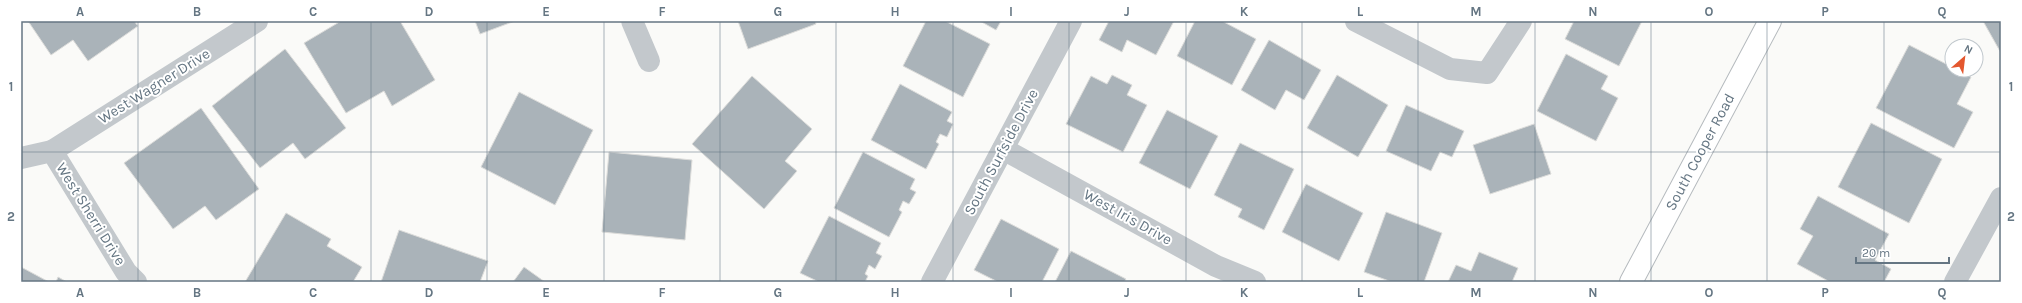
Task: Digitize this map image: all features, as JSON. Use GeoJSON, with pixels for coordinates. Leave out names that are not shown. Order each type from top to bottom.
{"type":"FeatureCollection","features":[{"type":"Feature","properties":{"kind":"main road","name":"South Cooper Road"},"geometry":{"type":"LineString","coordinates":[[1631,282],[1770,21]]}},
{"type":"Feature","properties":{"kind":"street","name":"West Wagner Drive"},"geometry":{"type":"LineString","coordinates":[[52,151],[257,21]]}},
{"type":"Feature","properties":{"kind":"street"},"geometry":{"type":"LineString","coordinates":[[632,21],[649,61]]}},
{"type":"Feature","properties":{"kind":"street","name":"South Surfside Drive"},"geometry":{"type":"LineString","coordinates":[[932,282],[1071,21]]}},
{"type":"Feature","properties":{"kind":"street"},"geometry":{"type":"LineString","coordinates":[[1356,21],[1450,69],[1487,73],[1521,21]]}},
{"type":"Feature","properties":{"kind":"street","name":"West Iris Drive"},"geometry":{"type":"LineString","coordinates":[[1003,149],[1216,266],[1255,282]]}},
{"type":"Feature","properties":{"kind":"street","name":"West Sherri Drive"},"geometry":{"type":"LineString","coordinates":[[21,158],[52,151],[126,272],[136,282]]}},
{"type":"Feature","properties":{"kind":"street"},"geometry":{"type":"LineString","coordinates":[[1955,282],[2001,198]]}},
{"type":"Feature","properties":{"kind":"building"},"geometry":{"type":"Polygon","coordinates":[[[28,21],[134,21],[138,26],[88,61],[73,40],[51,55],[28,21]]]}},
{"type":"Feature","properties":{"kind":"building"},"geometry":{"type":"Polygon","coordinates":[[[341,21],[400,21],[435,80],[392,106],[384,91],[346,113],[304,43],[341,21]]]}},
{"type":"Feature","properties":{"kind":"building"},"geometry":{"type":"Polygon","coordinates":[[[475,21],[515,21],[480,34],[475,21]]]}},
{"type":"Feature","properties":{"kind":"building"},"geometry":{"type":"Polygon","coordinates":[[[738,21],[815,21],[816,24],[748,49],[738,21]]]}},
{"type":"Feature","properties":{"kind":"building"},"geometry":{"type":"Polygon","coordinates":[[[926,21],[945,21],[990,44],[963,97],[903,66],[926,21]]]}},
{"type":"Feature","properties":{"kind":"building"},"geometry":{"type":"Polygon","coordinates":[[[980,21],[1001,21],[996,30],[980,21]]]}},
{"type":"Feature","properties":{"kind":"building"},"geometry":{"type":"Polygon","coordinates":[[[1109,21],[1174,21],[1156,55],[1127,40],[1122,52],[1099,40],[1109,21]]]}},
{"type":"Feature","properties":{"kind":"building"},"geometry":{"type":"Polygon","coordinates":[[[1195,21],[1222,21],[1256,39],[1232,85],[1177,56],[1195,21]]]}},
{"type":"Feature","properties":{"kind":"building"},"geometry":{"type":"Polygon","coordinates":[[[1574,21],[1642,21],[1619,66],[1565,39],[1574,21]]]}},
{"type":"Feature","properties":{"kind":"building"},"geometry":{"type":"Polygon","coordinates":[[[1983,21],[2001,21],[2001,53],[1983,21]]]}},
{"type":"Feature","properties":{"kind":"building"},"geometry":{"type":"Polygon","coordinates":[[[1269,40],[1321,70],[1304,100],[1286,90],[1275,110],[1241,90],[1269,40]]]}},
{"type":"Feature","properties":{"kind":"building"},"geometry":{"type":"Polygon","coordinates":[[[1909,45],[1944,63],[1944,78],[1970,78],[1957,104],[1973,112],[1954,148],[1876,108],[1909,45]]]}},
{"type":"Feature","properties":{"kind":"building"},"geometry":{"type":"Polygon","coordinates":[[[285,49],[346,128],[305,159],[293,143],[260,168],[212,106],[285,49]]]}},
{"type":"Feature","properties":{"kind":"building"},"geometry":{"type":"Polygon","coordinates":[[[1566,54],[1608,76],[1601,89],[1618,98],[1596,141],[1537,111],[1566,54]]]}},
{"type":"Feature","properties":{"kind":"building"},"geometry":{"type":"Polygon","coordinates":[[[1112,75],[1132,85],[1127,95],[1147,105],[1123,152],[1066,124],[1091,76],[1107,84],[1112,75]]]}},
{"type":"Feature","properties":{"kind":"building"},"geometry":{"type":"Polygon","coordinates":[[[1337,75],[1388,105],[1358,157],[1307,128],[1337,75]]]}},
{"type":"Feature","properties":{"kind":"building"},"geometry":{"type":"Polygon","coordinates":[[[752,76],[812,129],[785,161],[797,171],[764,209],[692,144],[752,76]]]}},
{"type":"Feature","properties":{"kind":"building"},"geometry":{"type":"Polygon","coordinates":[[[900,84],[952,112],[947,121],[953,124],[947,137],[940,134],[936,142],[939,144],[926,169],[871,140],[900,84]]]}},
{"type":"Feature","properties":{"kind":"building"},"geometry":{"type":"Polygon","coordinates":[[[519,92],[593,130],[555,205],[481,167],[519,92]]]}},
{"type":"Feature","properties":{"kind":"building"},"geometry":{"type":"Polygon","coordinates":[[[1406,105],[1464,131],[1452,157],[1440,152],[1431,171],[1386,151],[1406,105]]]}},
{"type":"Feature","properties":{"kind":"building"},"geometry":{"type":"Polygon","coordinates":[[[201,108],[259,189],[216,220],[205,206],[173,229],[124,163],[201,108]]]}},
{"type":"Feature","properties":{"kind":"building"},"geometry":{"type":"Polygon","coordinates":[[[1167,110],[1218,136],[1190,189],[1139,163],[1167,110]]]}},
{"type":"Feature","properties":{"kind":"building"},"geometry":{"type":"Polygon","coordinates":[[[1871,123],[1942,159],[1909,223],[1838,187],[1871,123]]]}},
{"type":"Feature","properties":{"kind":"building"},"geometry":{"type":"Polygon","coordinates":[[[1534,124],[1551,174],[1490,194],[1473,145],[1534,124]]]}},
{"type":"Feature","properties":{"kind":"building"},"geometry":{"type":"Polygon","coordinates":[[[1240,143],[1294,169],[1264,230],[1238,217],[1242,209],[1214,195],[1240,143]]]}},
{"type":"Feature","properties":{"kind":"building"},"geometry":{"type":"Polygon","coordinates":[[[609,152],[692,160],[685,240],[602,232],[609,152]]]}},
{"type":"Feature","properties":{"kind":"building"},"geometry":{"type":"Polygon","coordinates":[[[863,152],[915,179],[910,189],[916,192],[909,204],[903,201],[899,210],[902,212],[889,237],[834,208],[863,152]]]}},
{"type":"Feature","properties":{"kind":"building"},"geometry":{"type":"Polygon","coordinates":[[[1306,184],[1363,213],[1339,261],[1282,232],[1306,184]]]}},
{"type":"Feature","properties":{"kind":"building"},"geometry":{"type":"Polygon","coordinates":[[[1818,196],[1889,234],[1875,260],[1891,269],[1884,282],[1830,282],[1797,264],[1813,236],[1800,229],[1818,196]]]}},
{"type":"Feature","properties":{"kind":"building"},"geometry":{"type":"Polygon","coordinates":[[[1386,212],[1442,233],[1424,282],[1392,282],[1364,272],[1386,212]]]}},
{"type":"Feature","properties":{"kind":"building"},"geometry":{"type":"Polygon","coordinates":[[[286,213],[331,239],[327,246],[362,267],[353,282],[245,282],[286,213]]]}},
{"type":"Feature","properties":{"kind":"building"},"geometry":{"type":"Polygon","coordinates":[[[829,216],[881,243],[876,253],[882,256],[875,269],[869,265],[865,274],[868,276],[865,282],[819,282],[800,273],[829,216]]]}},
{"type":"Feature","properties":{"kind":"building"},"geometry":{"type":"Polygon","coordinates":[[[1001,219],[1059,249],[1042,282],[998,282],[974,270],[1001,219]]]}},
{"type":"Feature","properties":{"kind":"building"},"geometry":{"type":"Polygon","coordinates":[[[399,230],[488,261],[480,282],[381,282],[399,230]]]}},
{"type":"Feature","properties":{"kind":"building"},"geometry":{"type":"Polygon","coordinates":[[[1071,251],[1126,279],[1124,282],[1055,282],[1071,251]]]}},
{"type":"Feature","properties":{"kind":"building"},"geometry":{"type":"Polygon","coordinates":[[[1479,252],[1518,268],[1512,282],[1448,282],[1456,265],[1471,271],[1479,252]]]}},
{"type":"Feature","properties":{"kind":"building"},"geometry":{"type":"Polygon","coordinates":[[[21,267],[49,282],[21,282],[21,267]]]}},
{"type":"Feature","properties":{"kind":"building"},"geometry":{"type":"Polygon","coordinates":[[[524,267],[545,282],[513,282],[524,267]]]}},
{"type":"Feature","properties":{"kind":"building"},"geometry":{"type":"Polygon","coordinates":[[[58,277],[67,282],[56,282],[58,277]]]}}]}
